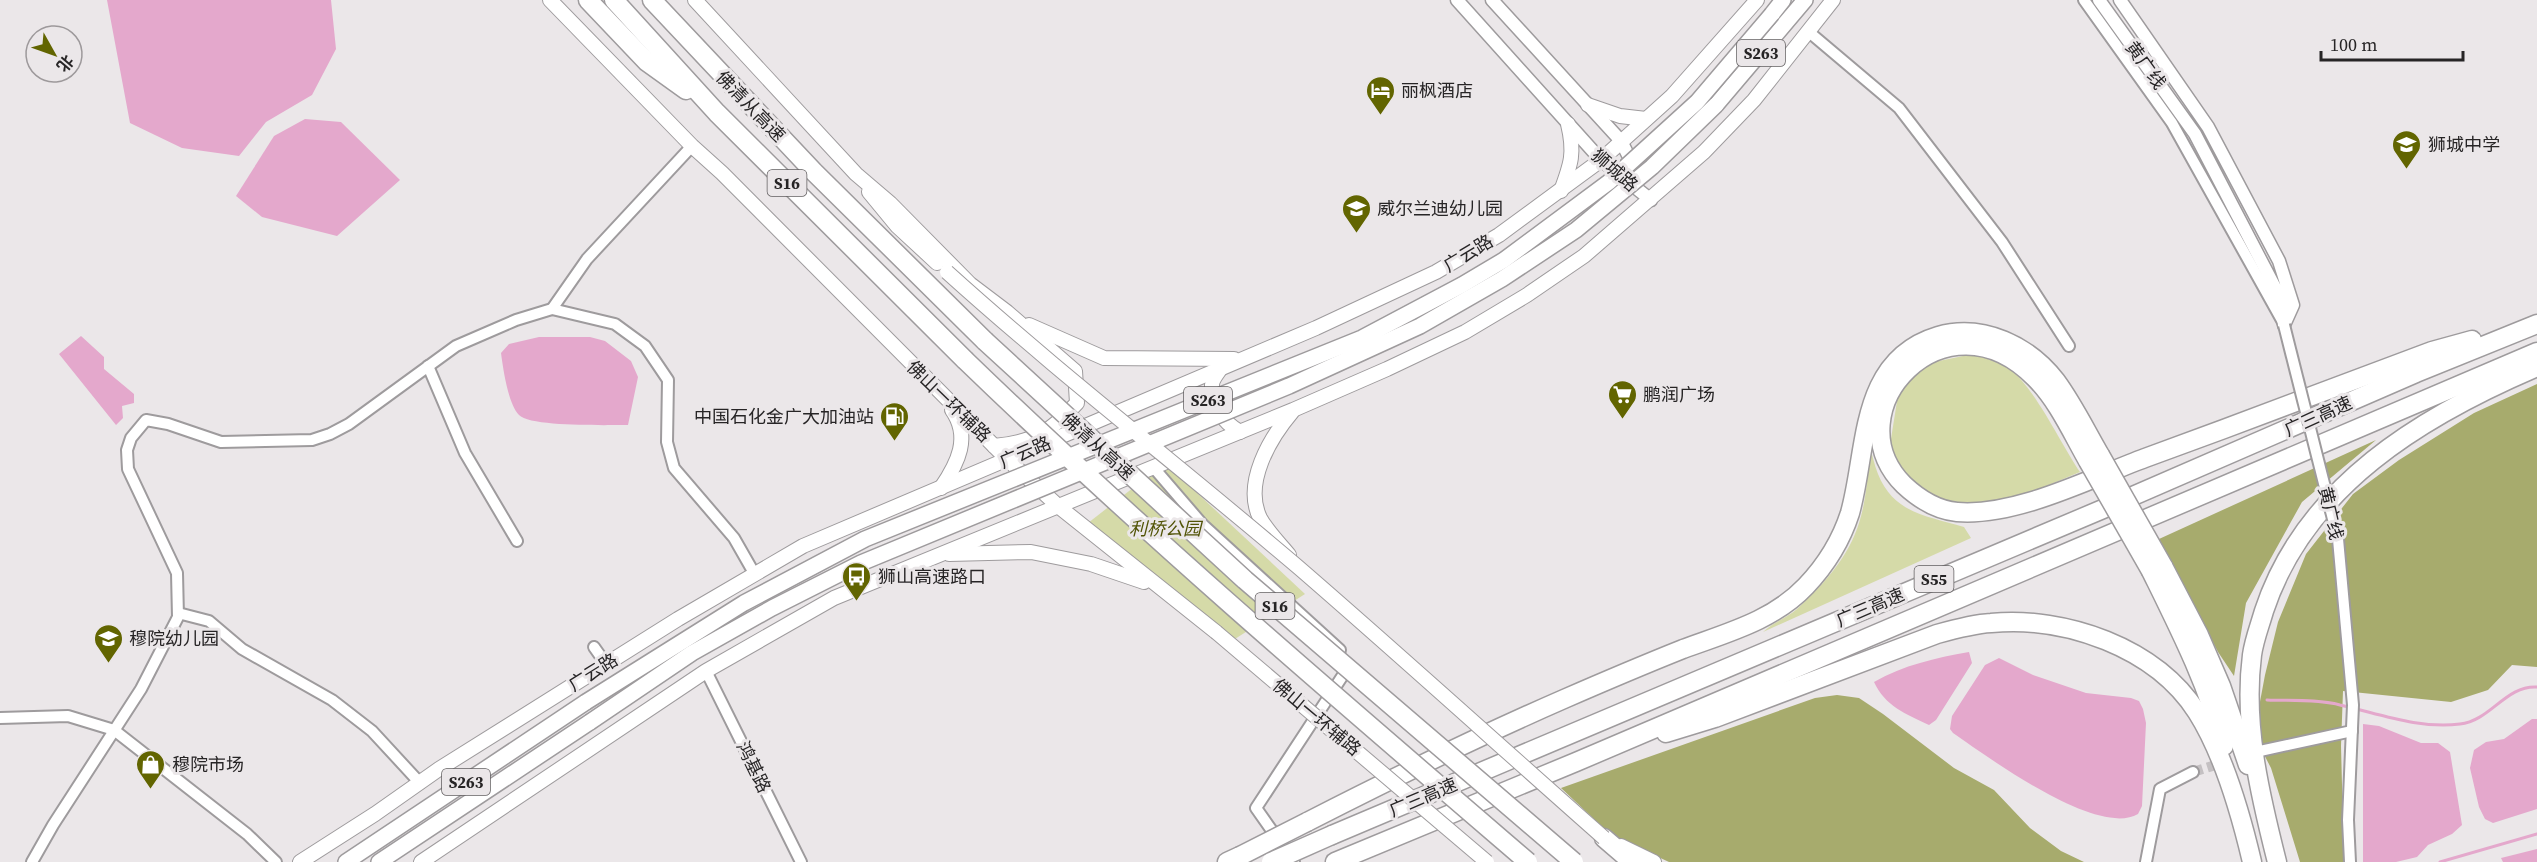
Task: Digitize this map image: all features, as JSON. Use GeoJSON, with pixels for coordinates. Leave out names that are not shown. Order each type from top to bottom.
{"type":"FeatureCollection","features":[{"type":"Feature","properties":{"kind":"highway"},"geometry":{"type":"LineString","coordinates":[[588,0],[647,62],[717,112]]}},
{"type":"Feature","properties":{"kind":"highway","name":"佛清从高速"},"geometry":{"type":"LineString","coordinates":[[614,0],[717,112],[965,360],[1053,444],[1250,623],[1528,862]]}},
{"type":"Feature","properties":{"kind":"highway","name":"佛清从高速"},"geometry":{"type":"LineString","coordinates":[[652,0],[814,172],[985,341],[1245,580],[1574,862]]}},
{"type":"Feature","properties":{"kind":"highway"},"geometry":{"type":"LineString","coordinates":[[2094,458],[2050,394],[2035,377],[2003,354],[1986,348],[1958,346],[1933,352],[1917,360],[1903,373],[1885,403],[1882,435],[1885,452],[1900,481],[1913,494],[1930,505],[1948,511],[1987,512],[2053,493],[2432,351],[2537,323]]}},
{"type":"Feature","properties":{"kind":"highway","name":"广三高速"},"geometry":{"type":"LineString","coordinates":[[1270,862],[2537,323]]}},
{"type":"Feature","properties":{"kind":"highway"},"geometry":{"type":"LineString","coordinates":[[1233,859],[1468,742],[1564,699],[1762,618],[1798,595],[1823,567],[1842,534],[1854,494],[1874,396],[1891,368],[1920,344],[1937,336],[1972,332],[2005,340],[2023,351],[2056,381],[2094,458],[2157,569],[2199,635],[2216,675],[2264,812]]}},
{"type":"Feature","properties":{"kind":"highway","name":"广三高速"},"geometry":{"type":"LineString","coordinates":[[1342,859],[2537,352]]}},
{"type":"Feature","properties":{"kind":"highway"},"geometry":{"type":"LineString","coordinates":[[2277,862],[2264,812],[2253,750],[2252,654],[2269,596],[2295,544],[2334,495],[2381,452],[2459,404],[2537,367]]}},
{"type":"Feature","properties":{"kind":"highway"},"geometry":{"type":"LineString","coordinates":[[2157,569],[2207,691],[2220,731],[2252,862]]}},
{"type":"Feature","properties":{"kind":"highway"},"geometry":{"type":"LineString","coordinates":[[1575,762],[1714,718],[1938,634],[1994,622],[2042,624],[2067,628],[2110,643],[2150,666],[2184,696],[2207,730],[2243,822]]}},
{"type":"Feature","properties":{"kind":"highway"},"geometry":{"type":"LineString","coordinates":[[1604,838],[1632,862]]}},
{"type":"Feature","properties":{"kind":"main road","name":"佛山一环辅路"},"geometry":{"type":"LineString","coordinates":[[550,0],[940,394],[1058,506],[1216,632],[1487,862]]}},
{"type":"Feature","properties":{"kind":"main road"},"geometry":{"type":"LineString","coordinates":[[695,0],[856,174],[897,226],[947,272],[1080,387],[1164,454],[1298,568],[1604,838],[1654,862]]}},
{"type":"Feature","properties":{"kind":"main road","name":"广云路"},"geometry":{"type":"LineString","coordinates":[[300,862],[606,664],[754,573],[803,546],[1371,304],[1436,272],[1499,235],[1561,191],[1646,120],[1672,96],[1757,0]]}},
{"type":"Feature","properties":{"kind":"main road","name":"广云路"},"geometry":{"type":"LineString","coordinates":[[346,862],[586,702],[744,603],[865,539],[1362,338],[1504,260],[1609,182],[1696,102],[1783,0]]}},
{"type":"Feature","properties":{"kind":"main road","name":"S263"},"geometry":{"type":"LineString","coordinates":[[379,862],[692,653],[772,608],[861,563],[1289,386],[1420,326],[1502,279],[1576,230],[1652,167],[1716,105],[1805,0]]}},
{"type":"Feature","properties":{"kind":"main road","name":"S263"},"geometry":{"type":"LineString","coordinates":[[421,862],[706,671],[834,598],[1293,410],[1465,332],[1584,256],[1651,200],[1704,152],[1754,100],[1833,0]]}},
{"type":"Feature","properties":{"kind":"main road"},"geometry":{"type":"LineString","coordinates":[[1588,105],[1620,116],[1646,120]]}},
{"type":"Feature","properties":{"kind":"main road"},"geometry":{"type":"LineString","coordinates":[[1561,191],[1572,160],[1573,145],[1569,124]]}},
{"type":"Feature","properties":{"kind":"main road"},"geometry":{"type":"LineString","coordinates":[[856,174],[890,203],[970,284],[1007,312],[1075,371],[1077,403],[1055,426],[1022,443],[994,446]]}},
{"type":"Feature","properties":{"kind":"main road"},"geometry":{"type":"LineString","coordinates":[[1007,312],[1031,326],[1104,358],[1245,359]]}},
{"type":"Feature","properties":{"kind":"main road"},"geometry":{"type":"LineString","coordinates":[[1221,368],[1211,383],[1214,404],[1227,424],[1240,432]]}},
{"type":"Feature","properties":{"kind":"main road"},"geometry":{"type":"LineString","coordinates":[[940,394],[958,418],[962,440],[958,463],[941,489]]}},
{"type":"Feature","properties":{"kind":"main road"},"geometry":{"type":"LineString","coordinates":[[1293,410],[1274,434],[1260,464],[1254,492],[1260,518],[1298,568]]}},
{"type":"Feature","properties":{"kind":"main road"},"geometry":{"type":"LineString","coordinates":[[938,555],[1031,552],[1091,564],[1160,589]]}},
{"type":"Feature","properties":{"kind":"street","name":"狮城路"},"geometry":{"type":"LineString","coordinates":[[1457,0],[1600,160],[1651,200]]}},
{"type":"Feature","properties":{"kind":"street","name":"狮城路"},"geometry":{"type":"LineString","coordinates":[[1492,0],[1622,141],[1651,200]]}},
{"type":"Feature","properties":{"kind":"street"},"geometry":{"type":"LineString","coordinates":[[2084,0],[2172,123],[2284,325]]}},
{"type":"Feature","properties":{"kind":"street","name":"黄广线"},"geometry":{"type":"LineString","coordinates":[[2099,0],[2195,134],[2281,299],[2284,325],[2338,539],[2353,710],[2348,820],[2350,862]]}},
{"type":"Feature","properties":{"kind":"street","name":"黄广线"},"geometry":{"type":"LineString","coordinates":[[2120,0],[2208,127],[2278,261],[2293,305],[2284,325]]}},
{"type":"Feature","properties":{"kind":"street"},"geometry":{"type":"LineString","coordinates":[[1809,32],[1899,108],[2002,242],[2069,346]]}},
{"type":"Feature","properties":{"kind":"street"},"geometry":{"type":"LineString","coordinates":[[552,309],[587,259],[692,146]]}},
{"type":"Feature","properties":{"kind":"street"},"geometry":{"type":"LineString","coordinates":[[32,862],[141,688],[178,617],[177,573],[128,469],[127,450],[131,438],[146,420],[168,424],[221,442],[312,440],[349,424],[456,346],[516,320],[552,309],[615,324],[645,346],[668,380],[667,442],[674,468],[735,538],[754,573]]}},
{"type":"Feature","properties":{"kind":"street"},"geometry":{"type":"LineString","coordinates":[[428,366],[465,453],[517,541]]}},
{"type":"Feature","properties":{"kind":"street"},"geometry":{"type":"LineString","coordinates":[[1154,468],[1203,525],[1344,654],[1349,667],[1256,808],[1294,862]]}},
{"type":"Feature","properties":{"kind":"street"},"geometry":{"type":"LineString","coordinates":[[178,613],[209,621],[243,649],[332,700],[372,731],[420,783]]}},
{"type":"Feature","properties":{"kind":"street"},"geometry":{"type":"LineString","coordinates":[[594,647],[606,664]]}},
{"type":"Feature","properties":{"kind":"street","name":"鸿基路"},"geometry":{"type":"LineString","coordinates":[[706,671],[801,862]]}},
{"type":"Feature","properties":{"kind":"street"},"geometry":{"type":"LineString","coordinates":[[0,718],[68,716],[114,730],[247,834],[276,862]]}},
{"type":"Feature","properties":{"kind":"street"},"geometry":{"type":"LineString","coordinates":[[2259,751],[2352,731]]}},
{"type":"Feature","properties":{"kind":"street"},"geometry":{"type":"LineString","coordinates":[[2146,862],[2160,789],[2193,772]]}},
{"type":"Feature","properties":{"kind":"green space"},"geometry":{"type":"Polygon","coordinates":[[[1973,354],[2004,366],[2018,376],[2037,401],[2080,472],[2025,495],[1966,506],[1940,500],[1914,484],[1900,465],[1890,445],[1898,395],[1909,377],[1934,362],[1973,354]]]}},
{"type":"Feature","properties":{"kind":"green space"},"geometry":{"type":"Polygon","coordinates":[[[2537,384],[2537,667],[2512,665],[2488,690],[2451,702],[2343,691],[2341,746],[2344,862],[2300,862],[2271,768],[2258,743],[2256,723],[2278,622],[2306,554],[2353,494],[2399,460],[2474,413],[2537,384]]]}},
{"type":"Feature","properties":{"kind":"green space"},"geometry":{"type":"Polygon","coordinates":[[[2376,440],[2302,502],[2246,603],[2234,676],[2218,652],[2159,539],[2376,440]]]}},
{"type":"Feature","properties":{"kind":"green space"},"geometry":{"type":"Polygon","coordinates":[[[1869,446],[1878,474],[1893,498],[1925,516],[1964,527],[1971,538],[1763,632],[1797,609],[1817,590],[1845,554],[1861,518],[1868,473],[1869,446]]]}},
{"type":"Feature","properties":{"kind":"green space","name":"利桥公园"},"geometry":{"type":"Polygon","coordinates":[[[1165,463],[1305,594],[1224,646],[1088,523],[1165,463]]]}},
{"type":"Feature","properties":{"kind":"green space"},"geometry":{"type":"Polygon","coordinates":[[[1837,695],[1859,698],[1883,714],[1954,768],[1994,790],[2030,828],[2061,851],[2084,862],[1669,862],[1611,835],[1561,788],[1815,698],[1837,695]]]}},
{"type":"Feature","properties":{"kind":"shaded area"},"geometry":{"type":"Polygon","coordinates":[[[107,0],[331,0],[336,49],[312,95],[266,122],[239,156],[182,148],[130,123],[107,0]]]}},
{"type":"Feature","properties":{"kind":"shaded area"},"geometry":{"type":"Polygon","coordinates":[[[305,119],[341,122],[400,180],[337,236],[262,217],[236,196],[274,136],[305,119]]]}},
{"type":"Feature","properties":{"kind":"shaded area"},"geometry":{"type":"Polygon","coordinates":[[[81,336],[104,357],[104,369],[134,394],[134,403],[122,406],[123,418],[116,425],[59,354],[81,336]]]}},
{"type":"Feature","properties":{"kind":"shaded area"},"geometry":{"type":"Polygon","coordinates":[[[539,337],[590,337],[605,341],[631,361],[638,377],[628,425],[538,422],[519,415],[509,395],[501,353],[509,344],[539,337]]]}},
{"type":"Feature","properties":{"kind":"shaded area"},"geometry":{"type":"Polygon","coordinates":[[[1969,652],[1972,663],[1936,720],[1929,725],[1904,713],[1890,703],[1874,682],[1920,663],[1969,652]]]}},
{"type":"Feature","properties":{"kind":"shaded area"},"geometry":{"type":"Polygon","coordinates":[[[1999,658],[2033,675],[2086,693],[2139,701],[2146,723],[2142,806],[2138,814],[2120,818],[2097,815],[2071,805],[2016,776],[1953,733],[1950,729],[1952,716],[1985,665],[1999,658]]]}},
{"type":"Feature","properties":{"kind":"shaded area"},"geometry":{"type":"Polygon","coordinates":[[[2532,719],[2537,719],[2537,809],[2493,823],[2485,819],[2479,807],[2470,768],[2474,750],[2486,742],[2504,739],[2532,719]]]}},
{"type":"Feature","properties":{"kind":"shaded area"},"geometry":{"type":"Polygon","coordinates":[[[2363,724],[2379,726],[2421,743],[2438,743],[2450,752],[2462,825],[2452,834],[2428,845],[2417,857],[2396,862],[2363,862],[2363,724]]]}},
{"type":"Feature","properties":{"kind":"shaded area"},"geometry":{"type":"Polygon","coordinates":[[[2537,849],[2537,862],[2503,862],[2501,858],[2537,849]]]}},
{"type":"Feature","properties":{"kind":"waterway"},"geometry":{"type":"LineString","coordinates":[[2267,700],[2331,703],[2414,723],[2444,725],[2471,721],[2516,692],[2537,687]]}},
{"type":"Feature","properties":{"kind":"waterway"},"geometry":{"type":"LineString","coordinates":[[2440,862],[2537,834]]}},
{"type":"Feature","properties":{"kind":"tunnel"},"geometry":{"type":"LineString","coordinates":[[2193,772],[2248,755]]}},
{"type":"Feature","properties":{"kind":"place","name":"丽枫酒店"},"geometry":{"type":"Point","coordinates":[1380,116]}},
{"type":"Feature","properties":{"kind":"place","name":"狮城中学"},"geometry":{"type":"Point","coordinates":[2407,170]}},
{"type":"Feature","properties":{"kind":"place","name":"威尔兰迪幼儿园"},"geometry":{"type":"Point","coordinates":[1356,234]}},
{"type":"Feature","properties":{"kind":"place","name":"鹏润广场"},"geometry":{"type":"Point","coordinates":[1622,420]}},
{"type":"Feature","properties":{"kind":"place","name":"中国石化金广大加油站"},"geometry":{"type":"Point","coordinates":[895,442]}},
{"type":"Feature","properties":{"kind":"place","name":"狮山高速路口"},"geometry":{"type":"Point","coordinates":[857,602]}},
{"type":"Feature","properties":{"kind":"place","name":"穆院幼儿园"},"geometry":{"type":"Point","coordinates":[108,664]}},
{"type":"Feature","properties":{"kind":"place","name":"穆院市场"},"geometry":{"type":"Point","coordinates":[151,790]}}]}
